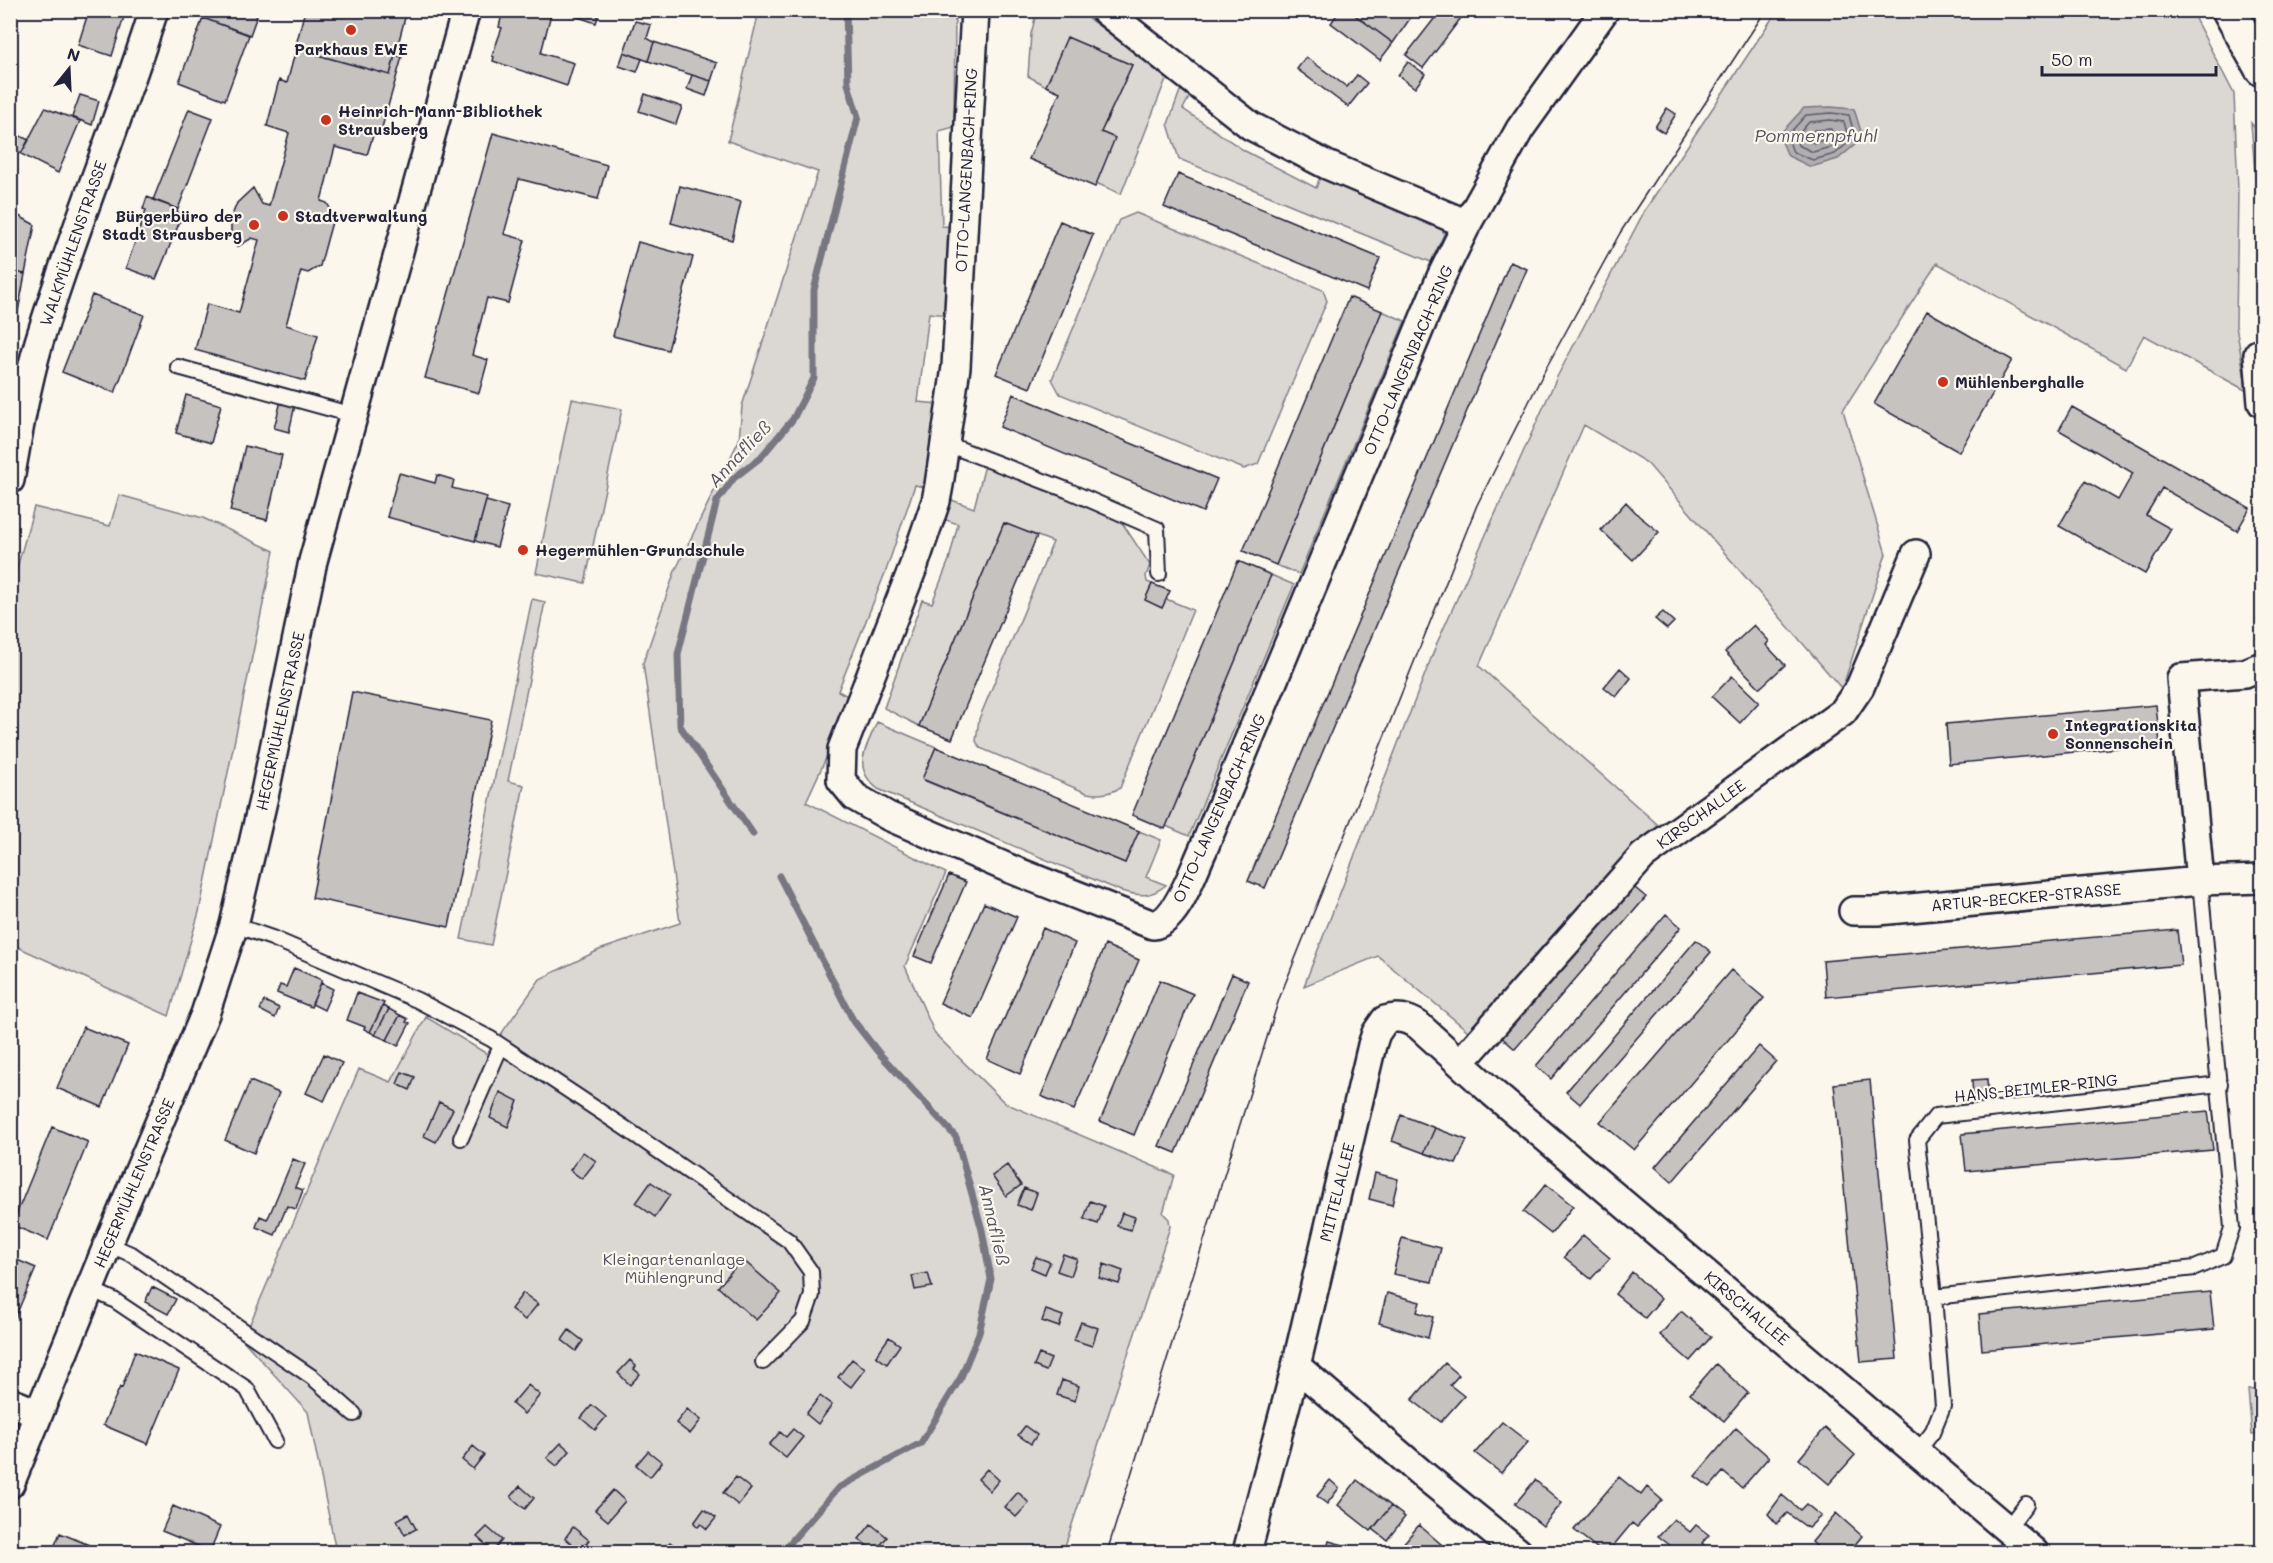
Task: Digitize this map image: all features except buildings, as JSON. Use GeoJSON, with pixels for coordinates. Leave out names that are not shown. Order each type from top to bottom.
{"type":"FeatureCollection","features":[{"type":"Feature","properties":{"kind":"main road"},"geometry":{"type":"LineString","coordinates":[[2229,10],[2259,56]]}},
{"type":"Feature","properties":{"kind":"street","name":"WALKMÜHLENSTRASSE"},"geometry":{"type":"LineString","coordinates":[[10,480],[21,417],[39,343],[69,250],[139,58],[154,10]]}},
{"type":"Feature","properties":{"kind":"street","name":"HEGERMÜHLENSTRASSE"},"geometry":{"type":"LineString","coordinates":[[10,1484],[108,1244],[206,1014],[234,925],[314,561],[466,10]]}},
{"type":"Feature","properties":{"kind":"street","name":"OTTO-LANGENBACH-RING"},"geometry":{"type":"LineString","coordinates":[[975,10],[956,367],[936,501],[914,565],[842,749],[841,780],[855,797],[888,816],[1008,868],[1153,926],[1168,919],[1175,910],[1203,850],[1441,277],[1467,224]]}},
{"type":"Feature","properties":{"kind":"street"},"geometry":{"type":"LineString","coordinates":[[1104,10],[1251,126],[1327,165],[1467,224],[1520,129],[1605,10]]}},
{"type":"Feature","properties":{"kind":"street"},"geometry":{"type":"LineString","coordinates":[[2258,354],[2262,403]]}},
{"type":"Feature","properties":{"kind":"street","name":"KIRSCHALLEE"},"geometry":{"type":"LineString","coordinates":[[1460,1063],[1643,856],[1843,712],[1860,687],[1916,554]]}},
{"type":"Feature","properties":{"kind":"street"},"geometry":{"type":"LineString","coordinates":[[2200,881],[2181,678],[2245,673],[2262,666]]}},
{"type":"Feature","properties":{"kind":"street","name":"ARTUR-BECKER-STRASSE"},"geometry":{"type":"LineString","coordinates":[[1852,911],[1878,911],[2200,881],[2262,879]]}},
{"type":"Feature","properties":{"kind":"street","name":"KIRSCHALLEE"},"geometry":{"type":"LineString","coordinates":[[1385,1020],[1396,1017],[1407,1018],[1418,1025],[2034,1552]]}},
{"type":"Feature","properties":{"kind":"street","name":"MITTELALLEE"},"geometry":{"type":"LineString","coordinates":[[1247,1552],[1296,1366],[1372,1045],[1376,1033],[1385,1020]]}},
{"type":"Feature","properties":{"kind":"street"},"geometry":{"type":"LineString","coordinates":[[1296,1366],[1518,1552]]}},
{"type":"Feature","properties":{"kind":"street"},"geometry":{"type":"LineString","coordinates":[[10,1402],[38,1413]]}},
{"type":"Feature","properties":{"kind":"lane"},"geometry":{"type":"LineString","coordinates":[[178,367],[353,415]]}},
{"type":"Feature","properties":{"kind":"lane"},"geometry":{"type":"LineString","coordinates":[[944,443],[1067,490],[1157,529],[1159,574]]}},
{"type":"Feature","properties":{"kind":"lane"},"geometry":{"type":"LineString","coordinates":[[1934,1297],[2195,1268],[2223,1256],[2232,1228],[2200,881]]}},
{"type":"Feature","properties":{"kind":"lane"},"geometry":{"type":"LineString","coordinates":[[234,925],[272,938],[417,1000],[501,1046],[789,1241],[811,1272],[812,1295],[803,1321],[763,1362]]}},
{"type":"Feature","properties":{"kind":"lane"},"geometry":{"type":"LineString","coordinates":[[460,1138],[501,1046]]}},
{"type":"Feature","properties":{"kind":"lane","name":"HANS-BEIMLER-RING"},"geometry":{"type":"LineString","coordinates":[[1917,1452],[1932,1433],[1943,1406],[1917,1140],[1936,1116],[2220,1084]]}},
{"type":"Feature","properties":{"kind":"lane"},"geometry":{"type":"LineString","coordinates":[[108,1244],[134,1255],[303,1371],[354,1413]]}},
{"type":"Feature","properties":{"kind":"lane"},"geometry":{"type":"LineString","coordinates":[[90,1289],[114,1300],[247,1389],[274,1441]]}},
{"type":"Feature","properties":{"kind":"lane"},"geometry":{"type":"LineString","coordinates":[[2007,1529],[2026,1504]]}},
{"type":"Feature","properties":{"kind":"green space"},"geometry":{"type":"Polygon","coordinates":[[[1037,10],[1074,11],[1082,14],[1161,70],[1166,79],[1121,194],[1096,183],[1101,132],[1132,65],[1046,86],[1028,76],[1031,34],[1037,10]]]}},
{"type":"Feature","properties":{"kind":"green space","name":"Kleingartenanlage Mühlengrund"},"geometry":{"type":"Polygon","coordinates":[[[759,11],[955,11],[954,127],[939,131],[942,226],[953,227],[948,315],[929,313],[918,402],[939,404],[928,488],[915,485],[887,568],[838,691],[853,699],[806,802],[946,873],[905,966],[935,1034],[1005,1103],[1174,1175],[1163,1213],[1169,1219],[1170,1227],[1063,1552],[336,1552],[308,1412],[243,1340],[359,1069],[391,1082],[426,1017],[487,1054],[540,979],[599,950],[680,923],[643,663],[675,571],[739,440],[742,406],[818,172],[728,141],[759,11]]]}},
{"type":"Feature","properties":{"kind":"green space"},"geometry":{"type":"Polygon","coordinates":[[[1777,11],[2191,11],[2234,94],[2238,190],[2236,326],[2247,391],[2144,335],[2126,368],[1937,263],[1843,410],[1886,554],[1842,689],[1647,463],[1584,425],[1479,666],[1665,831],[1474,1036],[1378,956],[1304,986],[1437,643],[1557,377],[1645,210],[1777,11]]]}},
{"type":"Feature","properties":{"kind":"green space"},"geometry":{"type":"Polygon","coordinates":[[[1188,90],[1191,94],[1183,109],[1245,151],[1316,188],[1323,169],[1441,227],[1444,234],[1431,262],[1179,159],[1168,124],[1180,91],[1188,90]]]}},
{"type":"Feature","properties":{"kind":"green space"},"geometry":{"type":"Polygon","coordinates":[[[2251,123],[2262,137],[2262,259],[2251,123]]]}},
{"type":"Feature","properties":{"kind":"green space"},"geometry":{"type":"Polygon","coordinates":[[[1136,213],[1323,290],[1327,301],[1258,464],[1244,469],[1060,394],[1052,379],[1119,220],[1136,213]]]}},
{"type":"Feature","properties":{"kind":"green space"},"geometry":{"type":"Polygon","coordinates":[[[1382,311],[1405,321],[1299,574],[1276,565],[1382,311]]]}},
{"type":"Feature","properties":{"kind":"green space"},"geometry":{"type":"Polygon","coordinates":[[[572,399],[622,409],[585,583],[536,573],[572,399]]]}},
{"type":"Feature","properties":{"kind":"green space"},"geometry":{"type":"Polygon","coordinates":[[[985,465],[1121,521],[1150,565],[1146,576],[1147,582],[1152,584],[1145,600],[1162,608],[1166,599],[1193,610],[1120,788],[1116,790],[1104,794],[1087,793],[980,748],[976,741],[979,719],[1053,542],[1004,523],[919,726],[884,708],[922,600],[932,603],[949,560],[958,524],[946,520],[949,499],[974,508],[985,465]]]}},
{"type":"Feature","properties":{"kind":"green space"},"geometry":{"type":"Polygon","coordinates":[[[119,495],[203,518],[274,551],[199,912],[169,1016],[11,944],[11,590],[34,507],[110,526],[119,495]]]}},
{"type":"Feature","properties":{"kind":"green space"},"geometry":{"type":"Polygon","coordinates":[[[1271,575],[1294,585],[1189,836],[1166,826],[1271,575]]]}},
{"type":"Feature","properties":{"kind":"green space"},"geometry":{"type":"Polygon","coordinates":[[[532,599],[545,602],[508,781],[524,785],[491,945],[461,939],[532,599]]]}},
{"type":"Feature","properties":{"kind":"green space"},"geometry":{"type":"Polygon","coordinates":[[[877,722],[936,747],[923,780],[1125,863],[1139,831],[1161,840],[1146,877],[1166,885],[1155,892],[1144,895],[1121,891],[878,789],[870,781],[863,766],[865,750],[877,722]]]}},
{"type":"Feature","properties":{"kind":"green space"},"geometry":{"type":"Polygon","coordinates":[[[2262,1389],[2262,1434],[2252,1435],[2248,1390],[2262,1389]]]}},
{"type":"Feature","properties":{"kind":"water","name":"Pommernpfuhl"},"geometry":{"type":"Polygon","coordinates":[[[1804,108],[1854,109],[1863,138],[1838,159],[1811,167],[1788,156],[1779,135],[1804,108]]]}},
{"type":"Feature","properties":{"kind":"waterway","name":"Annafließ"},"geometry":{"type":"LineString","coordinates":[[753,834],[680,726],[678,654],[717,501],[734,478],[761,457],[793,419],[814,378],[814,290],[858,117],[848,84],[846,10]]}},
{"type":"Feature","properties":{"kind":"waterway","name":"Annafließ"},"geometry":{"type":"LineString","coordinates":[[779,876],[853,1020],[878,1052],[956,1137],[982,1230],[991,1279],[979,1333],[961,1377],[921,1443],[838,1488],[782,1552]]}},
{"type":"Feature","properties":{"kind":"tram line"},"geometry":{"type":"LineString","coordinates":[[1107,1552],[1279,999],[1477,505],[1546,368],[1620,233],[1766,10]]}},
{"type":"Feature","properties":{"kind":"place","name":"Parkhaus EWE"},"geometry":{"type":"Point","coordinates":[351,30]}},
{"type":"Feature","properties":{"kind":"place","name":"Heinrich-Mann-Bibliothek Strausberg"},"geometry":{"type":"Point","coordinates":[326,120]}},
{"type":"Feature","properties":{"kind":"place","name":"Stadtverwaltung"},"geometry":{"type":"Point","coordinates":[283,216]}},
{"type":"Feature","properties":{"kind":"place","name":"Bürgerbüro der Stadt Strausberg"},"geometry":{"type":"Point","coordinates":[254,225]}},
{"type":"Feature","properties":{"kind":"place","name":"Mühlenberghalle"},"geometry":{"type":"Point","coordinates":[1943,382]}},
{"type":"Feature","properties":{"kind":"place","name":"Hegermühlen-Grundschule"},"geometry":{"type":"Point","coordinates":[523,550]}},
{"type":"Feature","properties":{"kind":"place","name":"Integrationskita Sonnenschein"},"geometry":{"type":"Point","coordinates":[2053,734]}}]}
